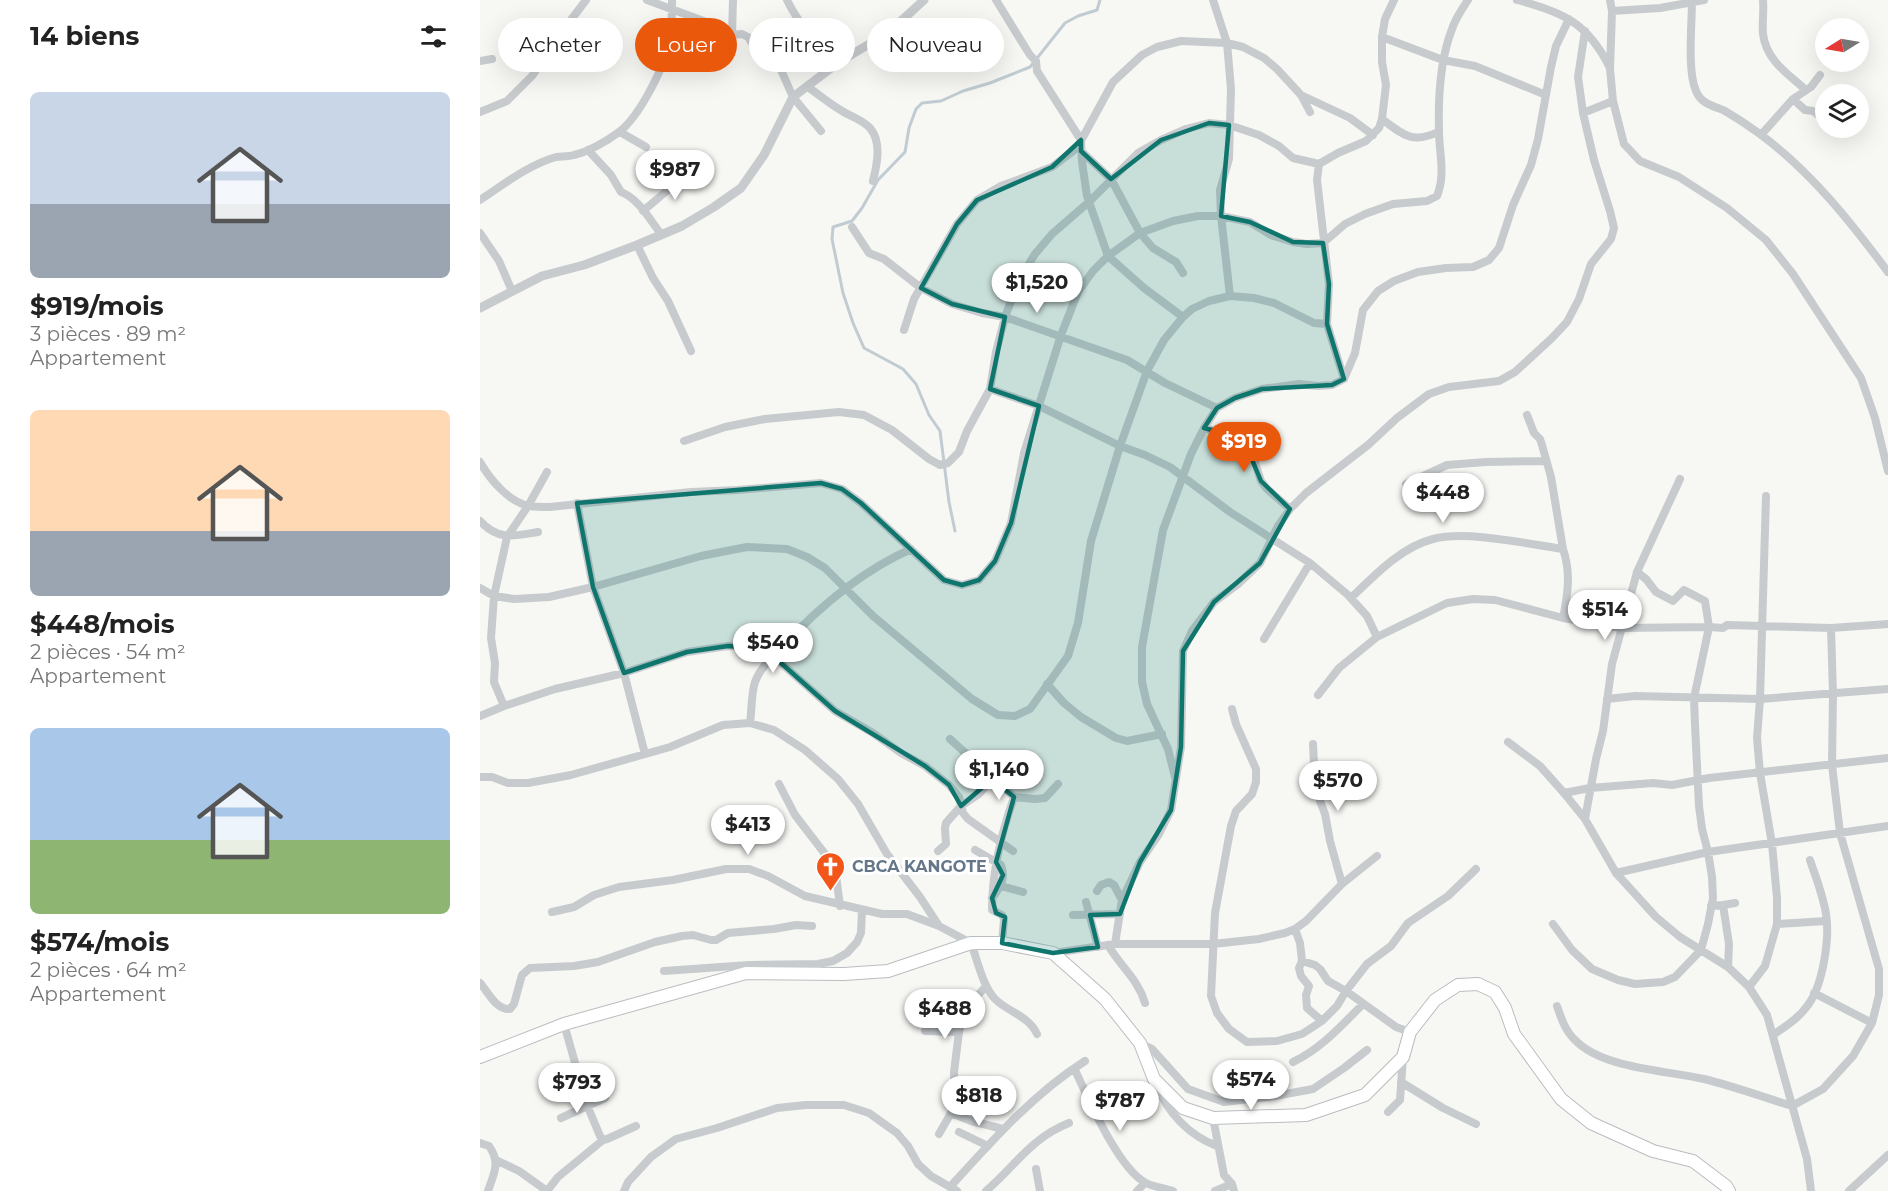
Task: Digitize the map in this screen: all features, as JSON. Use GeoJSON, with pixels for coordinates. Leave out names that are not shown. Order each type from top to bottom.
{"type":"FeatureCollection","features":[{"type":"Feature","properties":{"kind":"highway"},"geometry":{"type":"LineString","coordinates":[[480,1056],[564,1024],[746,973],[844,974],[888,971],[971,943],[1002,943],[1053,953],[1105,999],[1140,1043],[1154,1079],[1183,1108],[1213,1118],[1306,1115],[1365,1095],[1404,1057],[1410,1032],[1435,1000],[1458,985],[1478,984],[1495,992],[1505,1008],[1514,1034],[1561,1099],[1591,1123],[1653,1150],[1693,1161],[1726,1185],[1729,1191]]}},
{"type":"Feature","properties":{"kind":"street"},"geometry":{"type":"LineString","coordinates":[[480,112],[507,101],[532,76],[586,0]]}},
{"type":"Feature","properties":{"kind":"street"},"geometry":{"type":"LineString","coordinates":[[647,0],[696,18]]}},
{"type":"Feature","properties":{"kind":"street"},"geometry":{"type":"LineString","coordinates":[[480,200],[508,181],[540,164],[556,157],[574,155],[588,150],[620,132],[642,104],[662,67],[670,38],[672,0]]}},
{"type":"Feature","properties":{"kind":"street"},"geometry":{"type":"LineString","coordinates":[[732,18],[733,0]]}},
{"type":"Feature","properties":{"kind":"street"},"geometry":{"type":"LineString","coordinates":[[786,0],[796,18]]}},
{"type":"Feature","properties":{"kind":"street"},"geometry":{"type":"LineString","coordinates":[[855,53],[888,33],[924,0]]}},
{"type":"Feature","properties":{"kind":"street"},"geometry":{"type":"LineString","coordinates":[[996,0],[1081,141],[1082,162],[1090,201],[1108,256],[1144,288],[1183,317]]}},
{"type":"Feature","properties":{"kind":"street"},"geometry":{"type":"LineString","coordinates":[[1213,0],[1227,44],[1231,89],[1229,159],[1220,190],[1230,296]]}},
{"type":"Feature","properties":{"kind":"street"},"geometry":{"type":"LineString","coordinates":[[684,441],[725,427],[765,419],[839,412],[864,415],[892,430],[929,459],[944,464],[959,452],[967,431],[990,389],[1005,317],[1019,280],[1035,254],[1052,234],[1090,201],[1138,153],[1186,129],[1209,123],[1229,126],[1259,135],[1279,146],[1293,158],[1319,164],[1366,141],[1379,128],[1382,119],[1386,85],[1382,62],[1382,37],[1385,19],[1394,0]]}},
{"type":"Feature","properties":{"kind":"street"},"geometry":{"type":"LineString","coordinates":[[480,462],[488,475],[509,496],[528,506],[550,507],[691,492],[821,483],[842,489],[861,503],[944,580],[962,585],[979,580],[995,561],[1011,523],[1024,453],[1061,335],[1078,292],[1093,271],[1108,256],[1140,233],[1173,221],[1198,216],[1221,216],[1250,222],[1271,235],[1293,242],[1323,243],[1344,224],[1365,214],[1393,204],[1427,201],[1437,196],[1442,184],[1443,167],[1438,132],[1443,60],[1452,27],[1468,0]]}},
{"type":"Feature","properties":{"kind":"street"},"geometry":{"type":"LineString","coordinates":[[1517,0],[1542,7],[1569,19],[1585,30],[1600,48],[1610,69]]}},
{"type":"Feature","properties":{"kind":"street"},"geometry":{"type":"LineString","coordinates":[[1610,0],[1612,11],[1610,69],[1613,101],[1624,144],[1640,161],[1679,177],[1727,208],[1766,240],[1793,274],[1861,378],[1875,418],[1888,471]]}},
{"type":"Feature","properties":{"kind":"street"},"geometry":{"type":"LineString","coordinates":[[1612,11],[1660,8],[1704,0]]}},
{"type":"Feature","properties":{"kind":"street"},"geometry":{"type":"LineString","coordinates":[[1763,0],[1766,46],[1772,60],[1806,90]]}},
{"type":"Feature","properties":{"kind":"street"},"geometry":{"type":"LineString","coordinates":[[1692,2],[1691,77],[1696,94],[1707,104],[1724,111],[1761,135],[1818,185],[1856,229],[1888,272]]}},
{"type":"Feature","properties":{"kind":"street"},"geometry":{"type":"LineString","coordinates":[[1176,782],[1168,748],[1147,704],[1143,682],[1142,647],[1163,530],[1191,454],[1204,428],[1217,408],[1235,398],[1262,389],[1299,384],[1332,385],[1344,379],[1355,353],[1363,310],[1378,291],[1394,281],[1418,272],[1473,267],[1489,260],[1499,248],[1513,205],[1531,165],[1556,46],[1569,19]]}},
{"type":"Feature","properties":{"kind":"street"},"geometry":{"type":"LineString","coordinates":[[1145,1003],[1136,981],[1113,955],[1112,944],[1122,900],[1140,862],[1159,834],[1171,810],[1181,747],[1183,651],[1192,631],[1214,602],[1260,563],[1290,509],[1306,493],[1368,445],[1397,418],[1429,394],[1449,387],[1499,381],[1515,372],[1567,322],[1579,299],[1591,264],[1611,239],[1614,228],[1583,113],[1578,77],[1585,30]]}},
{"type":"Feature","properties":{"kind":"street"},"geometry":{"type":"LineString","coordinates":[[737,34],[748,37],[758,53],[775,62],[793,97],[821,131]]}},
{"type":"Feature","properties":{"kind":"street"},"geometry":{"type":"LineString","coordinates":[[1382,37],[1443,60],[1475,66],[1546,95]]}},
{"type":"Feature","properties":{"kind":"street"},"geometry":{"type":"LineString","coordinates":[[904,330],[914,299],[957,224],[977,200],[1001,186],[1052,167],[1077,148],[1113,82],[1142,55],[1157,47],[1181,41],[1243,47],[1264,58],[1277,69],[1302,95],[1310,112]]}},
{"type":"Feature","properties":{"kind":"street"},"geometry":{"type":"LineString","coordinates":[[480,61],[492,59]]}},
{"type":"Feature","properties":{"kind":"street"},"geometry":{"type":"LineString","coordinates":[[480,308],[542,276],[584,265],[637,245],[682,226],[706,212],[741,188],[764,155],[793,97],[827,72]]}},
{"type":"Feature","properties":{"kind":"street"},"geometry":{"type":"LineString","coordinates":[[1761,135],[1793,99],[1806,90],[1820,75]]}},
{"type":"Feature","properties":{"kind":"street"},"geometry":{"type":"LineString","coordinates":[[808,87],[869,127],[878,153],[873,182]]}},
{"type":"Feature","properties":{"kind":"street"},"geometry":{"type":"LineString","coordinates":[[1302,95],[1350,118],[1373,135]]}},
{"type":"Feature","properties":{"kind":"street"},"geometry":{"type":"LineString","coordinates":[[1793,99],[1805,110],[1815,113]]}},
{"type":"Feature","properties":{"kind":"street"},"geometry":{"type":"LineString","coordinates":[[1583,113],[1613,101]]}},
{"type":"Feature","properties":{"kind":"street"},"geometry":{"type":"LineString","coordinates":[[1382,119],[1394,129],[1414,138],[1425,138],[1438,132]]}},
{"type":"Feature","properties":{"kind":"street"},"geometry":{"type":"LineString","coordinates":[[620,132],[646,147]]}},
{"type":"Feature","properties":{"kind":"street"},"geometry":{"type":"LineString","coordinates":[[588,150],[611,175],[621,192],[631,198],[661,234]]}},
{"type":"Feature","properties":{"kind":"street"},"geometry":{"type":"LineString","coordinates":[[1081,151],[1111,179],[1140,233],[1153,248],[1176,262],[1183,273]]}},
{"type":"Feature","properties":{"kind":"street"},"geometry":{"type":"LineString","coordinates":[[1319,164],[1317,180],[1329,284],[1327,324],[1344,379]]}},
{"type":"Feature","properties":{"kind":"street"},"geometry":{"type":"LineString","coordinates":[[643,211],[676,183],[681,173]]}},
{"type":"Feature","properties":{"kind":"street"},"geometry":{"type":"LineString","coordinates":[[852,228],[869,253],[884,259],[921,288],[952,304],[1005,317],[1127,360],[1165,383],[1217,408]]}},
{"type":"Feature","properties":{"kind":"street"},"geometry":{"type":"LineString","coordinates":[[480,233],[499,261],[512,291]]}},
{"type":"Feature","properties":{"kind":"street"},"geometry":{"type":"LineString","coordinates":[[637,245],[691,351]]}},
{"type":"Feature","properties":{"kind":"street"},"geometry":{"type":"LineString","coordinates":[[480,588],[494,596],[514,599],[549,597],[593,587],[701,556],[747,547],[787,549],[825,567],[873,616],[972,699],[998,715],[1015,716],[1030,709],[1068,656],[1078,623],[1091,541],[1120,446],[1147,371],[1164,340],[1192,309],[1209,301],[1230,296],[1274,303],[1314,323],[1327,324]]}},
{"type":"Feature","properties":{"kind":"street"},"geometry":{"type":"LineString","coordinates":[[990,389],[1039,406],[1120,446],[1170,467],[1230,512],[1310,563],[1351,598],[1367,616],[1377,637]]}},
{"type":"Feature","properties":{"kind":"street"},"geometry":{"type":"LineString","coordinates":[[1527,415],[1534,433],[1540,439],[1551,477],[1566,558],[1568,584],[1563,618]]}},
{"type":"Feature","properties":{"kind":"street"},"geometry":{"type":"LineString","coordinates":[[1204,428],[1243,438],[1263,436]]}},
{"type":"Feature","properties":{"kind":"street"},"geometry":{"type":"LineString","coordinates":[[1243,438],[1249,444],[1261,481],[1290,509]]}},
{"type":"Feature","properties":{"kind":"street"},"geometry":{"type":"LineString","coordinates":[[1406,484],[1447,465],[1546,461]]}},
{"type":"Feature","properties":{"kind":"street"},"geometry":{"type":"LineString","coordinates":[[504,706],[494,682],[495,663],[491,638],[494,596],[507,537],[547,472]]}},
{"type":"Feature","properties":{"kind":"street"},"geometry":{"type":"LineString","coordinates":[[1585,819],[1603,731],[1612,664],[1637,572],[1680,479]]}},
{"type":"Feature","properties":{"kind":"street"},"geometry":{"type":"LineString","coordinates":[[1749,987],[1765,966],[1777,924],[1772,844],[1760,773],[1757,738],[1766,496]]}},
{"type":"Feature","properties":{"kind":"street"},"geometry":{"type":"LineString","coordinates":[[577,503],[593,587],[624,673],[645,754]]}},
{"type":"Feature","properties":{"kind":"street"},"geometry":{"type":"LineString","coordinates":[[480,521],[493,531],[507,537],[538,532]]}},
{"type":"Feature","properties":{"kind":"street"},"geometry":{"type":"LineString","coordinates":[[1351,598],[1392,561],[1434,538],[1480,537],[1563,549]]}},
{"type":"Feature","properties":{"kind":"street"},"geometry":{"type":"LineString","coordinates":[[750,723],[754,683],[773,656],[799,628],[845,588],[911,549]]}},
{"type":"Feature","properties":{"kind":"street"},"geometry":{"type":"LineString","coordinates":[[1264,639],[1310,563]]}},
{"type":"Feature","properties":{"kind":"street"},"geometry":{"type":"LineString","coordinates":[[1553,924],[1572,950],[1592,969],[1618,980],[1635,984],[1663,982],[1675,977],[1701,950],[1711,906],[1712,877],[1702,829],[1697,780],[1695,698],[1708,627],[1705,601],[1684,590],[1673,602],[1656,592],[1637,572]]}},
{"type":"Feature","properties":{"kind":"street"},"geometry":{"type":"LineString","coordinates":[[1318,695],[1339,668],[1377,637],[1447,603],[1473,599],[1495,600],[1563,618],[1622,628],[1723,628],[1727,625],[1831,627],[1888,624]]}},
{"type":"Feature","properties":{"kind":"street"},"geometry":{"type":"LineString","coordinates":[[1557,1006],[1564,1026],[1574,1039],[1599,1056],[1638,1068],[1704,1079],[1792,1106],[1823,1089],[1853,1056],[1872,1023],[1879,996],[1879,969],[1840,833],[1832,765],[1831,627]]}},
{"type":"Feature","properties":{"kind":"street"},"geometry":{"type":"LineString","coordinates":[[480,716],[555,689],[624,673],[687,652],[728,646],[753,648],[773,656],[835,711],[933,772],[960,797],[963,813],[968,819],[1013,851]]}},
{"type":"Feature","properties":{"kind":"street"},"geometry":{"type":"LineString","coordinates":[[1047,684],[1081,717],[1116,738],[1127,741],[1162,734]]}},
{"type":"Feature","properties":{"kind":"street"},"geometry":{"type":"LineString","coordinates":[[1607,699],[1635,696],[1760,699],[1888,689]]}},
{"type":"Feature","properties":{"kind":"street"},"geometry":{"type":"LineString","coordinates":[[1232,709],[1236,724],[1256,769],[1256,782],[1252,794],[1236,811],[1231,826],[1215,913],[1211,996],[1217,1013],[1229,1029],[1247,1042],[1277,1041],[1302,1034],[1322,1021],[1337,1006],[1367,964],[1391,946],[1408,923],[1448,896],[1476,869]]}},
{"type":"Feature","properties":{"kind":"street"},"geometry":{"type":"LineString","coordinates":[[480,777],[492,777],[508,783],[528,783],[571,775],[670,747],[723,725],[750,723],[774,730],[805,750],[838,779],[858,804],[887,854],[939,926]]}},
{"type":"Feature","properties":{"kind":"street"},"geometry":{"type":"LineString","coordinates":[[950,738],[1014,797],[1035,800],[1045,798],[1058,784]]}},
{"type":"Feature","properties":{"kind":"street"},"geometry":{"type":"LineString","coordinates":[[1508,742],[1540,766],[1564,793],[1585,819],[1616,873],[1656,917],[1680,937],[1728,967],[1749,987],[1767,1015],[1808,1159],[1811,1191]]}},
{"type":"Feature","properties":{"kind":"street"},"geometry":{"type":"LineString","coordinates":[[1313,744],[1320,801],[1342,884]]}},
{"type":"Feature","properties":{"kind":"street"},"geometry":{"type":"LineString","coordinates":[[1564,793],[1590,788],[1653,783],[1672,785],[1697,780],[1888,758]]}},
{"type":"Feature","properties":{"kind":"street"},"geometry":{"type":"LineString","coordinates":[[938,851],[946,844],[946,823],[992,779],[1013,766]]}},
{"type":"Feature","properties":{"kind":"street"},"geometry":{"type":"LineString","coordinates":[[779,784],[795,815],[832,863],[840,906]]}},
{"type":"Feature","properties":{"kind":"street"},"geometry":{"type":"LineString","coordinates":[[1002,943],[1004,920],[1002,915],[992,910],[992,886],[1000,842],[1014,797]]}},
{"type":"Feature","properties":{"kind":"street"},"geometry":{"type":"LineString","coordinates":[[1616,873],[1708,852],[1888,826]]}},
{"type":"Feature","properties":{"kind":"street"},"geometry":{"type":"LineString","coordinates":[[975,850],[1003,868],[1001,886],[992,898]]}},
{"type":"Feature","properties":{"kind":"street"},"geometry":{"type":"LineString","coordinates":[[1053,953],[1112,944],[1213,944],[1259,939],[1295,929],[1306,921],[1342,884],[1377,856]]}},
{"type":"Feature","properties":{"kind":"street"},"geometry":{"type":"LineString","coordinates":[[1773,1035],[1797,1018],[1809,1004],[1819,983],[1826,921],[1819,886],[1810,860]]}},
{"type":"Feature","properties":{"kind":"street"},"geometry":{"type":"LineString","coordinates":[[552,912],[574,907],[594,895],[619,886],[673,880],[726,869],[749,869],[768,876],[805,896],[882,914],[907,914],[939,926],[971,943],[986,986],[993,998],[1033,1025],[1037,1034]]}},
{"type":"Feature","properties":{"kind":"street"},"geometry":{"type":"LineString","coordinates":[[1097,891],[1101,885],[1109,882],[1114,885],[1122,900]]}},
{"type":"Feature","properties":{"kind":"street"},"geometry":{"type":"LineString","coordinates":[[1001,886],[1023,892]]}},
{"type":"Feature","properties":{"kind":"street"},"geometry":{"type":"LineString","coordinates":[[1086,902],[1098,946]]}},
{"type":"Feature","properties":{"kind":"street"},"geometry":{"type":"LineString","coordinates":[[1711,906],[1735,903]]}},
{"type":"Feature","properties":{"kind":"street"},"geometry":{"type":"LineString","coordinates":[[1723,905],[1729,944],[1728,967]]}},
{"type":"Feature","properties":{"kind":"street"},"geometry":{"type":"LineString","coordinates":[[664,971],[749,965],[818,964],[834,961],[847,953],[857,942],[861,933],[862,910]]}},
{"type":"Feature","properties":{"kind":"street"},"geometry":{"type":"LineString","coordinates":[[1073,915],[1120,914]]}},
{"type":"Feature","properties":{"kind":"street"},"geometry":{"type":"LineString","coordinates":[[1777,924],[1826,921]]}},
{"type":"Feature","properties":{"kind":"street"},"geometry":{"type":"LineString","coordinates":[[480,983],[499,1007],[504,1010],[510,1009],[514,1004],[522,975],[530,968],[574,966],[598,962],[656,942],[682,936],[693,935],[716,940],[728,933],[796,925],[812,926]]}},
{"type":"Feature","properties":{"kind":"street"},"geometry":{"type":"LineString","coordinates":[[1295,929],[1300,943],[1302,961],[1299,968],[1301,976],[1309,986],[1306,995],[1307,1008],[1322,1021]]}},
{"type":"Feature","properties":{"kind":"street"},"geometry":{"type":"LineString","coordinates":[[1302,961],[1316,965],[1328,981],[1346,991],[1396,1027],[1410,1032]]}},
{"type":"Feature","properties":{"kind":"street"},"geometry":{"type":"LineString","coordinates":[[939,1134],[951,1113],[956,1087],[954,1072],[958,1032],[963,1016],[986,986]]}},
{"type":"Feature","properties":{"kind":"street"},"geometry":{"type":"LineString","coordinates":[[1814,993],[1872,1023]]}},
{"type":"Feature","properties":{"kind":"street"},"geometry":{"type":"LineString","coordinates":[[1293,1062],[1328,1040],[1363,1004]]}},
{"type":"Feature","properties":{"kind":"street"},"geometry":{"type":"LineString","coordinates":[[564,1024],[587,1105],[603,1140]]}},
{"type":"Feature","properties":{"kind":"street"},"geometry":{"type":"LineString","coordinates":[[925,1031],[958,1032]]}},
{"type":"Feature","properties":{"kind":"street"},"geometry":{"type":"LineString","coordinates":[[1140,1043],[1152,1049],[1188,1089],[1224,1101],[1275,1096],[1313,1089],[1367,1050]]}},
{"type":"Feature","properties":{"kind":"street"},"geometry":{"type":"LineString","coordinates":[[1388,1112],[1400,1100],[1404,1057]]}},
{"type":"Feature","properties":{"kind":"street"},"geometry":{"type":"LineString","coordinates":[[950,1186],[1037,1098],[1085,1061]]}},
{"type":"Feature","properties":{"kind":"street"},"geometry":{"type":"LineString","coordinates":[[1074,1068],[1115,1150],[1126,1166],[1144,1182],[1173,1191]]}},
{"type":"Feature","properties":{"kind":"street"},"geometry":{"type":"LineString","coordinates":[[1154,1079],[1161,1097],[1186,1128],[1201,1140],[1217,1146]]}},
{"type":"Feature","properties":{"kind":"street"},"geometry":{"type":"LineString","coordinates":[[1401,1082],[1443,1108],[1476,1124]]}},
{"type":"Feature","properties":{"kind":"street"},"geometry":{"type":"LineString","coordinates":[[561,1118],[605,1098]]}},
{"type":"Feature","properties":{"kind":"street"},"geometry":{"type":"LineString","coordinates":[[624,1191],[628,1182],[651,1157],[676,1138],[717,1128],[777,1108],[806,1105],[844,1105],[869,1113],[897,1133],[908,1146],[918,1164],[931,1176],[957,1191]]}},
{"type":"Feature","properties":{"kind":"street"},"geometry":{"type":"LineString","coordinates":[[951,1113],[971,1121],[1004,1129]]}},
{"type":"Feature","properties":{"kind":"street"},"geometry":{"type":"LineString","coordinates":[[1213,1118],[1224,1174],[1233,1187],[1215,1191]]}},
{"type":"Feature","properties":{"kind":"street"},"geometry":{"type":"LineString","coordinates":[[986,1191],[1004,1176],[1040,1138],[1070,1123]]}},
{"type":"Feature","properties":{"kind":"street"},"geometry":{"type":"LineString","coordinates":[[496,1160],[519,1171],[547,1191],[558,1177],[603,1140],[636,1126]]}},
{"type":"Feature","properties":{"kind":"street"},"geometry":{"type":"LineString","coordinates":[[959,1132],[988,1146]]}},
{"type":"Feature","properties":{"kind":"street"},"geometry":{"type":"LineString","coordinates":[[480,1143],[489,1146],[496,1160],[488,1191]]}},
{"type":"Feature","properties":{"kind":"street"},"geometry":{"type":"LineString","coordinates":[[1849,1191],[1888,1155]]}},
{"type":"Feature","properties":{"kind":"street"},"geometry":{"type":"LineString","coordinates":[[1036,1169],[1040,1191]]}},
{"type":"Feature","properties":{"kind":"street"},"geometry":{"type":"LineString","coordinates":[[1137,1191],[1144,1182]]}},
{"type":"Feature","properties":{"kind":"highlighted area"},"geometry":{"type":"Polygon","coordinates":[[[1209,123],[1229,125],[1221,216],[1250,222],[1293,242],[1323,243],[1329,284],[1327,324],[1344,379],[1332,385],[1262,389],[1235,398],[1217,408],[1204,428],[1243,438],[1261,481],[1290,509],[1260,563],[1214,602],[1183,651],[1181,747],[1171,810],[1140,862],[1120,914],[1090,915],[1098,947],[1053,953],[1002,943],[1005,917],[996,913],[992,898],[1003,875],[996,862],[1014,797],[992,779],[961,806],[949,785],[925,766],[835,711],[773,656],[753,648],[728,646],[687,652],[624,673],[593,587],[577,503],[821,483],[842,489],[861,503],[944,580],[962,585],[979,580],[995,561],[1011,523],[1039,406],[990,389],[1005,317],[952,304],[921,288],[957,224],[977,200],[1052,167],[1081,140],[1081,151],[1111,179],[1161,140],[1209,123]]]}},
{"type":"Feature","properties":{"kind":"waterway"},"geometry":{"type":"LineString","coordinates":[[955,531],[940,431],[929,415],[916,384],[903,369],[864,348],[843,293],[832,239],[833,227],[852,221],[878,180],[905,152],[909,128],[916,109],[922,103],[941,101],[1030,67],[1065,23],[1097,10],[1100,0]]}},
{"type":"Feature","properties":{"kind":"place","name":"CBCA KANGOTE"},"geometry":{"type":"Point","coordinates":[831,892]}}]}
